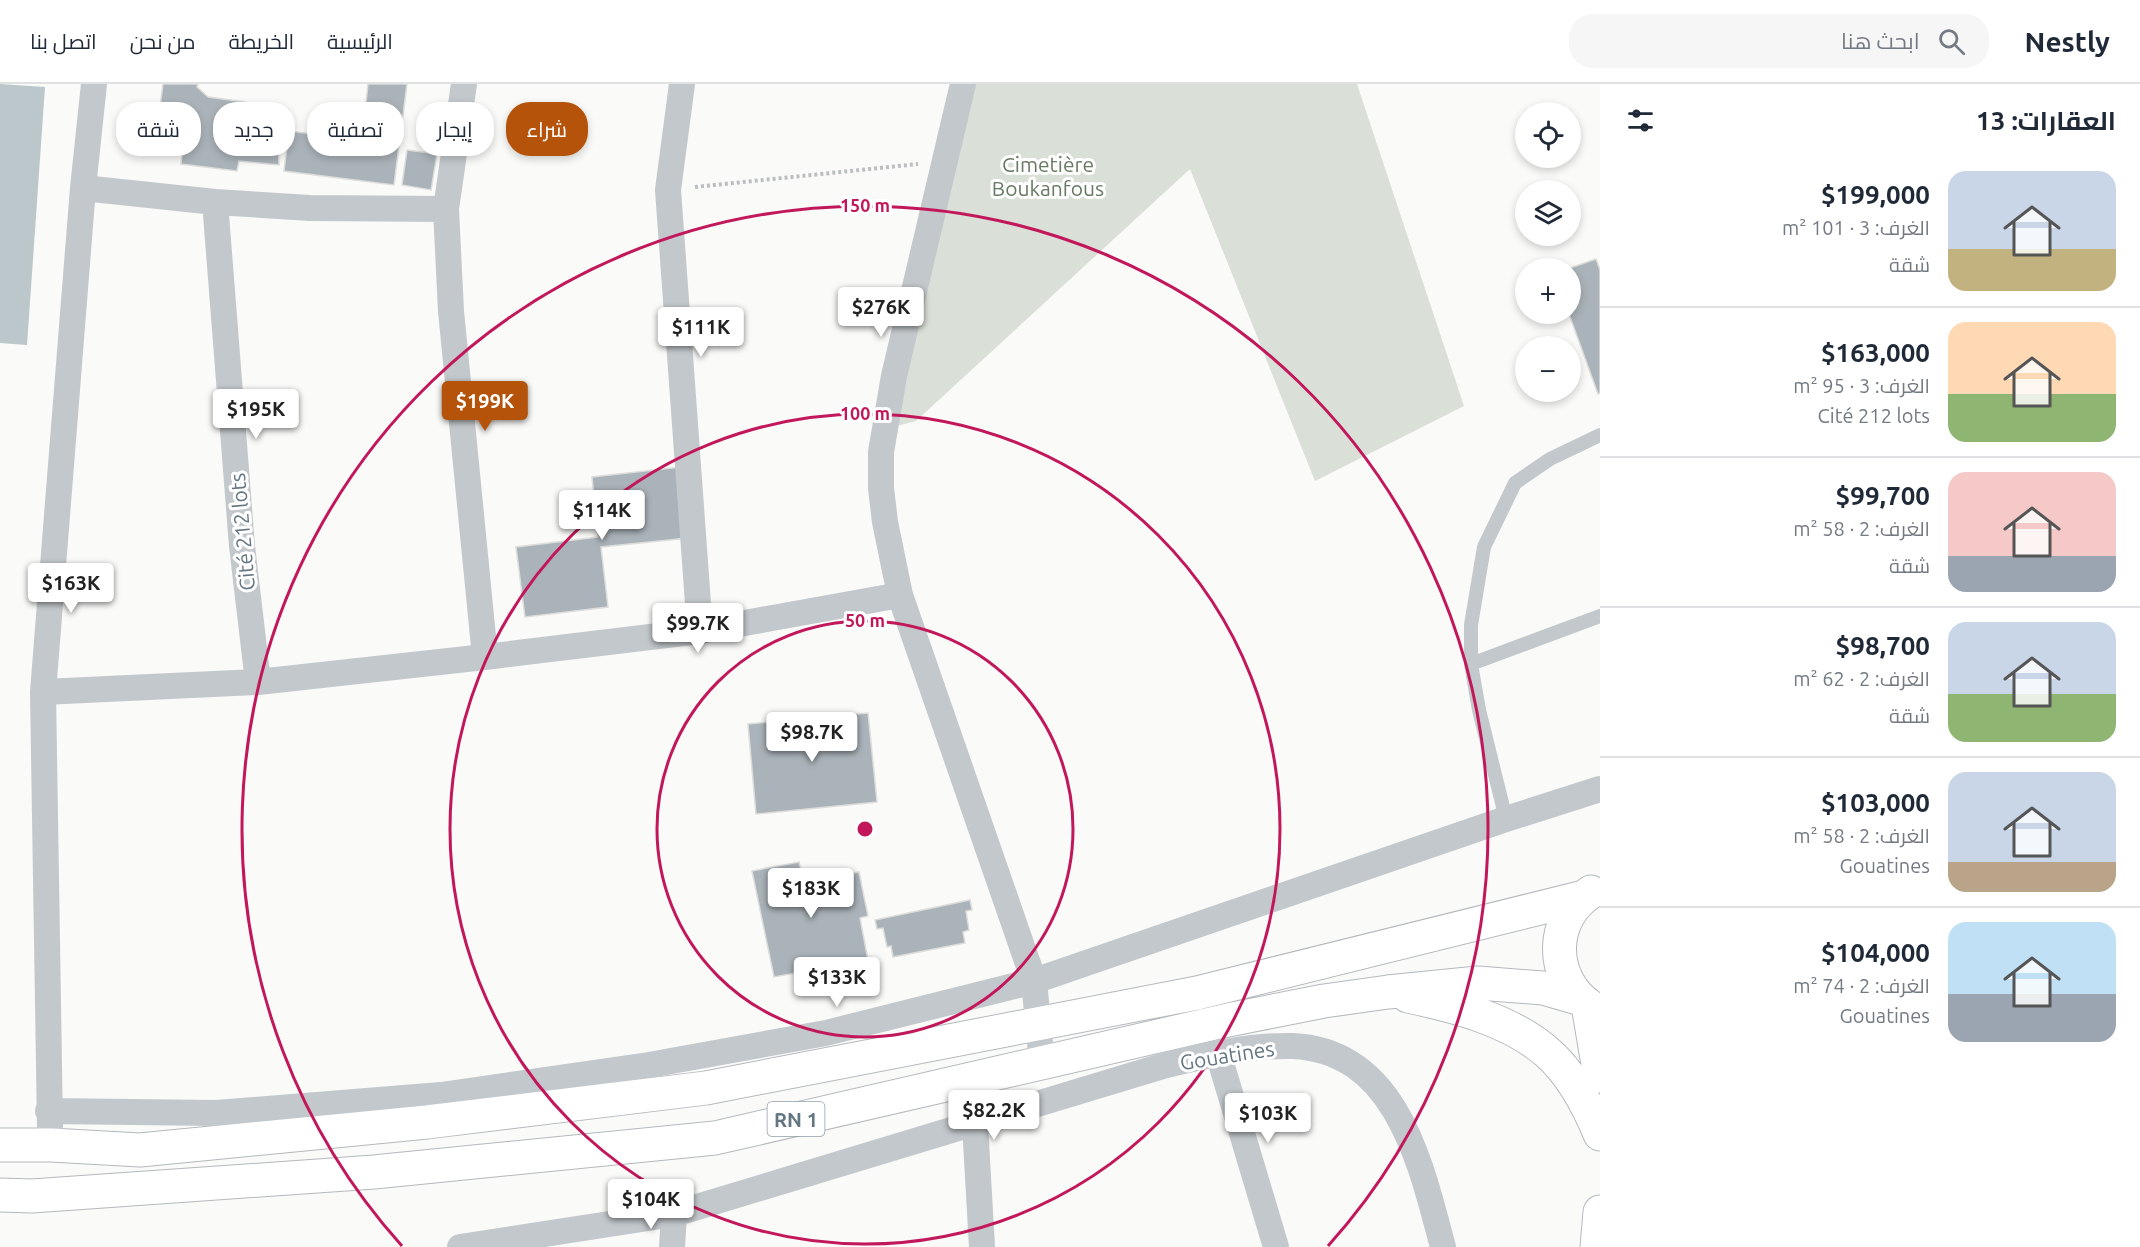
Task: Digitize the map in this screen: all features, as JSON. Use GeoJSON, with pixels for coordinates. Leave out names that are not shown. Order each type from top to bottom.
{"type":"FeatureCollection","features":[{"type":"Feature","properties":{"kind":"main road","name":"RN 1"},"geometry":{"type":"LineString","coordinates":[[0,1145],[51,1145],[140,1150],[427,1122],[694,1089],[1197,993],[1592,892]]}},
{"type":"Feature","properties":{"kind":"main road"},"geometry":{"type":"LineString","coordinates":[[1592,892],[1568,914],[1560,936],[1559,959],[1566,981],[1589,1005],[1600,1076]]}},
{"type":"Feature","properties":{"kind":"main road","name":"RN 1"},"geometry":{"type":"LineString","coordinates":[[0,1195],[32,1196],[374,1172],[715,1138],[1228,1020],[1324,1001],[1388,992],[1478,983],[1543,988],[1589,1005]]}},
{"type":"Feature","properties":{"kind":"main road"},"geometry":{"type":"LineString","coordinates":[[1388,992],[1474,1014],[1513,1030],[1536,1043],[1569,1076],[1600,1134]]}},
{"type":"Feature","properties":{"kind":"main road"},"geometry":{"type":"LineString","coordinates":[[1597,1247],[1600,1212]]}},
{"type":"Feature","properties":{"kind":"street"},"geometry":{"type":"LineString","coordinates":[[51,1145],[48,1111],[43,692],[83,188],[94,84]]}},
{"type":"Feature","properties":{"kind":"street"},"geometry":{"type":"LineString","coordinates":[[464,84],[446,209],[451,311],[485,657]]}},
{"type":"Feature","properties":{"kind":"street"},"geometry":{"type":"LineString","coordinates":[[682,84],[668,190],[700,632]]}},
{"type":"Feature","properties":{"kind":"street"},"geometry":{"type":"LineString","coordinates":[[963,84],[894,376],[881,452],[881,488],[885,522],[900,595],[1034,981],[1040,1022],[1042,1063]]}},
{"type":"Feature","properties":{"kind":"street"},"geometry":{"type":"LineString","coordinates":[[83,188],[215,202],[310,208],[446,209]]}},
{"type":"Feature","properties":{"kind":"street","name":"Cité 212 lots"},"geometry":{"type":"LineString","coordinates":[[215,202],[242,546],[258,682]]}},
{"type":"Feature","properties":{"kind":"street"},"geometry":{"type":"LineString","coordinates":[[43,692],[258,682],[485,657],[700,632],[900,595]]}},
{"type":"Feature","properties":{"kind":"street"},"geometry":{"type":"LineString","coordinates":[[48,1111],[216,1113],[441,1095],[649,1065],[826,1033],[1034,981],[1600,789]]}},
{"type":"Feature","properties":{"kind":"street","name":"Gouatines"},"geometry":{"type":"LineString","coordinates":[[470,1246],[674,1214],[1166,1065],[1218,1053],[1276,1046],[1315,1049],[1334,1054],[1373,1081],[1389,1098],[1414,1148],[1438,1245]]}},
{"type":"Feature","properties":{"kind":"street"},"geometry":{"type":"LineString","coordinates":[[1218,1053],[1276,1247]]}},
{"type":"Feature","properties":{"kind":"street"},"geometry":{"type":"LineString","coordinates":[[975,1124],[982,1247]]}},
{"type":"Feature","properties":{"kind":"street"},"geometry":{"type":"LineString","coordinates":[[672,1247],[674,1214]]}},
{"type":"Feature","properties":{"kind":"lane"},"geometry":{"type":"LineString","coordinates":[[1506,819],[1479,710],[1471,664],[1471,625],[1484,547],[1515,483],[1550,459],[1600,435]]}},
{"type":"Feature","properties":{"kind":"lane"},"geometry":{"type":"LineString","coordinates":[[1471,664],[1600,616]]}},
{"type":"Feature","properties":{"kind":"path"},"geometry":{"type":"LineString","coordinates":[[668,190],[945,161]]}},
{"type":"Feature","properties":{"kind":"green space","name":"Cimetière Boukanfous"},"geometry":{"type":"Polygon","coordinates":[[[976,84],[1357,84],[1464,406],[1315,481],[1190,169],[916,421],[893,427],[976,84]]]}},
{"type":"Feature","properties":{"kind":"shaded area"},"geometry":{"type":"Polygon","coordinates":[[[0,84],[45,87],[27,345],[0,343],[0,84]]]}},
{"type":"Feature","properties":{"kind":"building"},"geometry":{"type":"Polygon","coordinates":[[[163,84],[198,84],[197,87],[208,97],[245,102],[213,102],[213,156],[279,156],[279,165],[239,161],[237,171],[181,164],[182,156],[201,156],[201,102],[161,102],[163,84]]]}},
{"type":"Feature","properties":{"kind":"building"},"geometry":{"type":"Polygon","coordinates":[[[368,84],[407,84],[404,107],[404,102],[366,102],[368,84]]]}},
{"type":"Feature","properties":{"kind":"building"},"geometry":{"type":"Polygon","coordinates":[[[295,132],[307,133],[307,156],[398,156],[394,185],[284,171],[286,156],[295,156],[295,132]]]}},
{"type":"Feature","properties":{"kind":"building"},"geometry":{"type":"Polygon","coordinates":[[[407,150],[416,151],[416,156],[437,156],[431,190],[402,185],[407,150]]]}},
{"type":"Feature","properties":{"kind":"building"},"geometry":{"type":"Polygon","coordinates":[[[1596,259],[1600,270],[1600,393],[1598,394],[1581,347],[1581,336],[1577,336],[1573,324],[1581,324],[1581,264],[1596,259]]]}},
{"type":"Feature","properties":{"kind":"building"},"geometry":{"type":"Polygon","coordinates":[[[681,467],[688,538],[601,547],[608,607],[525,617],[516,547],[598,537],[592,477],[681,467]]]}},
{"type":"Feature","properties":{"kind":"building"},"geometry":{"type":"Polygon","coordinates":[[[868,713],[877,802],[756,814],[748,724],[868,713]]]}},
{"type":"Feature","properties":{"kind":"building"},"geometry":{"type":"Polygon","coordinates":[[[799,862],[804,883],[859,872],[868,916],[860,918],[868,960],[774,977],[752,871],[799,862]]]}},
{"type":"Feature","properties":{"kind":"building"},"geometry":{"type":"Polygon","coordinates":[[[970,900],[972,910],[966,911],[969,930],[963,932],[965,943],[893,957],[891,946],[887,947],[883,928],[877,929],[875,920],[970,900]]]}}]}
